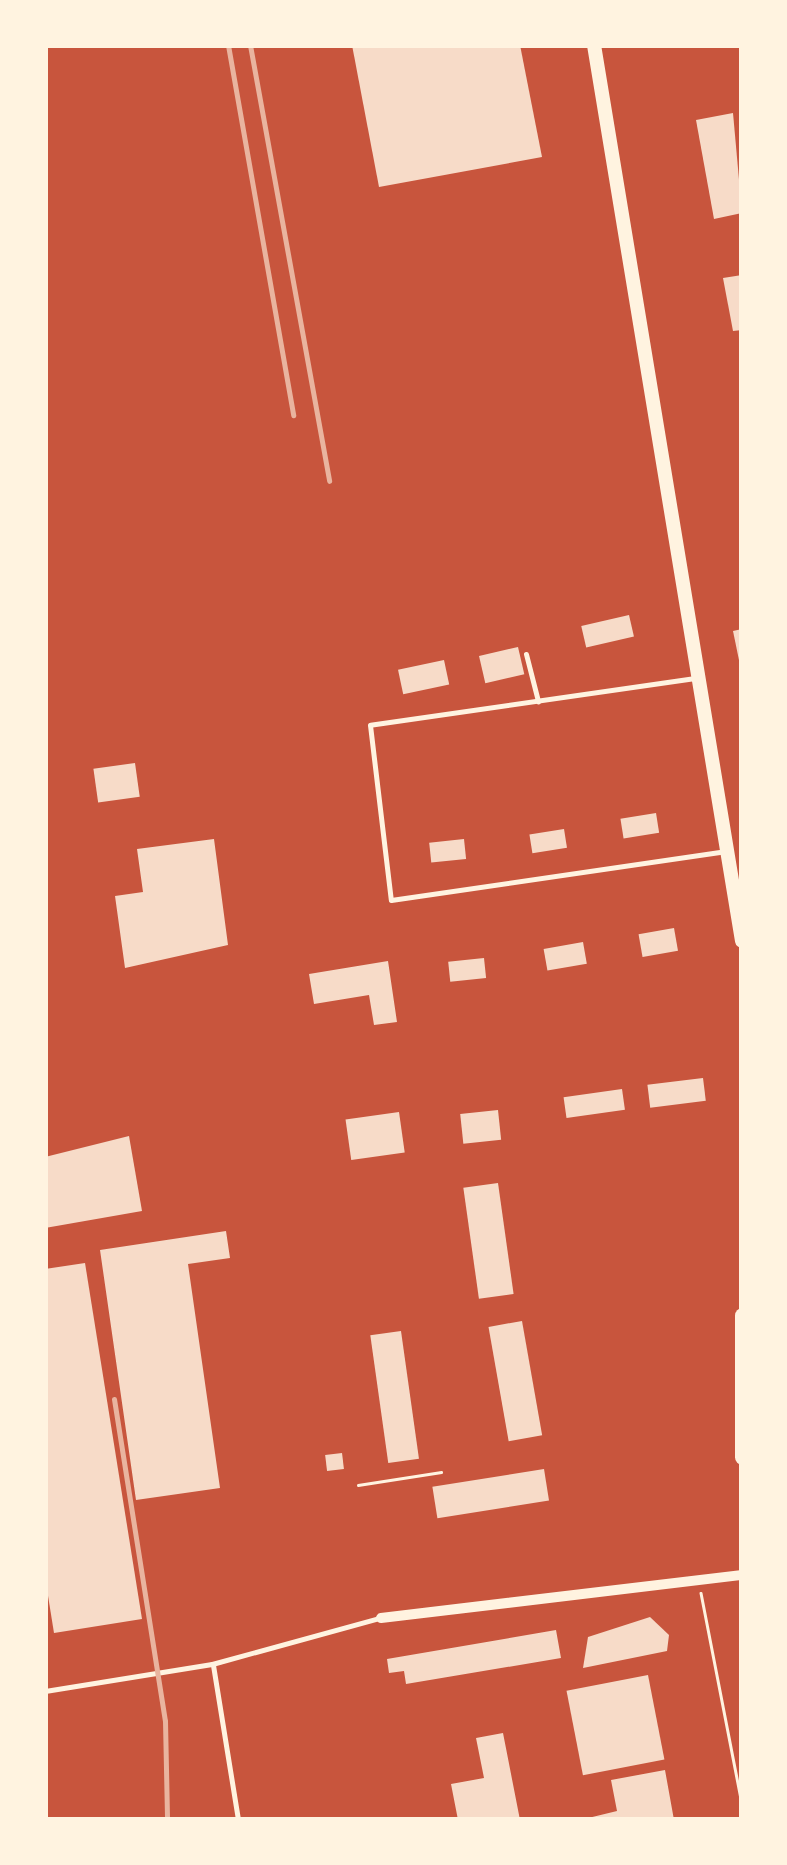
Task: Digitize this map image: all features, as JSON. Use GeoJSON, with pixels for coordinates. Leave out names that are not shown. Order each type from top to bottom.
{"type":"FeatureCollection","features":[{"type":"Feature","properties":{"kind":"main road"},"geometry":{"type":"LineString","coordinates":[[594,45],[742,941]]}},
{"type":"Feature","properties":{"kind":"main road"},"geometry":{"type":"LineString","coordinates":[[742,1315],[742,1457]]}},
{"type":"Feature","properties":{"kind":"street"},"geometry":{"type":"LineString","coordinates":[[382,1618],[742,1575]]}},
{"type":"Feature","properties":{"kind":"lane"},"geometry":{"type":"LineString","coordinates":[[526,654],[538,701]]}},
{"type":"Feature","properties":{"kind":"lane"},"geometry":{"type":"LineString","coordinates":[[698,678],[370,725],[390,900],[727,851]]}},
{"type":"Feature","properties":{"kind":"lane"},"geometry":{"type":"LineString","coordinates":[[45,1690],[212,1664],[382,1618]]}},
{"type":"Feature","properties":{"kind":"lane"},"geometry":{"type":"LineString","coordinates":[[212,1664],[238,1820]]}},
{"type":"Feature","properties":{"kind":"path"},"geometry":{"type":"LineString","coordinates":[[358,1486],[441,1472]]}},
{"type":"Feature","properties":{"kind":"path"},"geometry":{"type":"LineString","coordinates":[[698,1579],[742,1803]]}},
{"type":"Feature","properties":{"kind":"building"},"geometry":{"type":"Polygon","coordinates":[[[352,45],[520,45],[542,157],[379,187],[352,45]]]}},
{"type":"Feature","properties":{"kind":"building"},"geometry":{"type":"Polygon","coordinates":[[[733,113],[742,213],[714,219],[696,120],[733,113]]]}},
{"type":"Feature","properties":{"kind":"building"},"geometry":{"type":"Polygon","coordinates":[[[742,275],[742,330],[733,331],[723,278],[742,275]]]}},
{"type":"Feature","properties":{"kind":"building"},"geometry":{"type":"Polygon","coordinates":[[[629,615],[634,636],[586,647],[581,626],[629,615]]]}},
{"type":"Feature","properties":{"kind":"building"},"geometry":{"type":"Polygon","coordinates":[[[742,629],[742,665],[740,665],[733,631],[742,629]]]}},
{"type":"Feature","properties":{"kind":"building"},"geometry":{"type":"Polygon","coordinates":[[[518,647],[524,674],[485,683],[479,656],[518,647]]]}},
{"type":"Feature","properties":{"kind":"building"},"geometry":{"type":"Polygon","coordinates":[[[444,660],[449,684],[403,694],[398,670],[444,660]]]}},
{"type":"Feature","properties":{"kind":"building"},"geometry":{"type":"Polygon","coordinates":[[[135,763],[140,797],[98,803],[93,769],[135,763]]]}},
{"type":"Feature","properties":{"kind":"building"},"geometry":{"type":"Polygon","coordinates":[[[656,813],[659,833],[624,838],[620,819],[656,813]]]}},
{"type":"Feature","properties":{"kind":"building"},"geometry":{"type":"Polygon","coordinates":[[[564,829],[567,848],[532,853],[529,834],[564,829]]]}},
{"type":"Feature","properties":{"kind":"building"},"geometry":{"type":"Polygon","coordinates":[[[214,839],[228,945],[125,968],[115,896],[143,892],[137,849],[214,839]]]}},
{"type":"Feature","properties":{"kind":"building"},"geometry":{"type":"Polygon","coordinates":[[[464,839],[466,859],[431,863],[429,843],[464,839]]]}},
{"type":"Feature","properties":{"kind":"building"},"geometry":{"type":"Polygon","coordinates":[[[674,928],[678,951],[643,957],[639,934],[674,928]]]}},
{"type":"Feature","properties":{"kind":"building"},"geometry":{"type":"Polygon","coordinates":[[[583,942],[587,964],[547,971],[544,949],[583,942]]]}},
{"type":"Feature","properties":{"kind":"building"},"geometry":{"type":"Polygon","coordinates":[[[484,958],[486,978],[450,982],[448,962],[484,958]]]}},
{"type":"Feature","properties":{"kind":"building"},"geometry":{"type":"Polygon","coordinates":[[[388,961],[397,1022],[374,1025],[369,995],[314,1004],[309,974],[388,961]]]}},
{"type":"Feature","properties":{"kind":"building"},"geometry":{"type":"Polygon","coordinates":[[[703,1078],[706,1101],[650,1108],[647,1085],[703,1078]]]}},
{"type":"Feature","properties":{"kind":"building"},"geometry":{"type":"Polygon","coordinates":[[[622,1089],[625,1110],[566,1118],[564,1097],[622,1089]]]}},
{"type":"Feature","properties":{"kind":"building"},"geometry":{"type":"Polygon","coordinates":[[[498,1110],[501,1140],[463,1144],[460,1114],[498,1110]]]}},
{"type":"Feature","properties":{"kind":"building"},"geometry":{"type":"Polygon","coordinates":[[[399,1112],[405,1153],[351,1160],[346,1120],[399,1112]]]}},
{"type":"Feature","properties":{"kind":"building"},"geometry":{"type":"Polygon","coordinates":[[[129,1136],[142,1211],[45,1228],[45,1157],[129,1136]]]}},
{"type":"Feature","properties":{"kind":"building"},"geometry":{"type":"Polygon","coordinates":[[[498,1183],[514,1294],[479,1299],[463,1188],[498,1183]]]}},
{"type":"Feature","properties":{"kind":"building"},"geometry":{"type":"Polygon","coordinates":[[[226,1231],[230,1258],[188,1264],[220,1488],[136,1500],[100,1250],[226,1231]]]}},
{"type":"Feature","properties":{"kind":"building"},"geometry":{"type":"Polygon","coordinates":[[[85,1263],[142,1619],[54,1633],[45,1577],[45,1269],[85,1263]]]}},
{"type":"Feature","properties":{"kind":"building"},"geometry":{"type":"Polygon","coordinates":[[[522,1321],[542,1435],[509,1441],[489,1327],[522,1321]]]}},
{"type":"Feature","properties":{"kind":"building"},"geometry":{"type":"Polygon","coordinates":[[[401,1331],[419,1459],[388,1463],[370,1335],[401,1331]]]}},
{"type":"Feature","properties":{"kind":"building"},"geometry":{"type":"Polygon","coordinates":[[[342,1453],[344,1469],[327,1471],[325,1455],[342,1453]]]}},
{"type":"Feature","properties":{"kind":"building"},"geometry":{"type":"Polygon","coordinates":[[[544,1469],[549,1501],[437,1518],[432,1487],[544,1469]]]}},
{"type":"Feature","properties":{"kind":"building"},"geometry":{"type":"Polygon","coordinates":[[[650,1617],[669,1635],[667,1651],[583,1668],[588,1637],[650,1617]]]}},
{"type":"Feature","properties":{"kind":"building"},"geometry":{"type":"Polygon","coordinates":[[[556,1630],[561,1658],[406,1684],[404,1671],[389,1673],[387,1659],[556,1630]]]}},
{"type":"Feature","properties":{"kind":"building"},"geometry":{"type":"Polygon","coordinates":[[[648,1675],[664,1759],[583,1775],[567,1691],[648,1675]]]}},
{"type":"Feature","properties":{"kind":"building"},"geometry":{"type":"Polygon","coordinates":[[[503,1733],[520,1820],[458,1820],[451,1784],[484,1778],[476,1738],[503,1733]]]}},
{"type":"Feature","properties":{"kind":"building"},"geometry":{"type":"Polygon","coordinates":[[[665,1770],[674,1820],[580,1820],[617,1811],[611,1780],[665,1770]]]}},
{"type":"Feature","properties":{"kind":"railway"},"geometry":{"type":"LineString","coordinates":[[228,45],[293,415]]}},
{"type":"Feature","properties":{"kind":"railway"},"geometry":{"type":"LineString","coordinates":[[250,45],[329,481]]}},
{"type":"Feature","properties":{"kind":"railway"},"geometry":{"type":"LineString","coordinates":[[114,1399],[165,1721],[167,1820]]}}]}
